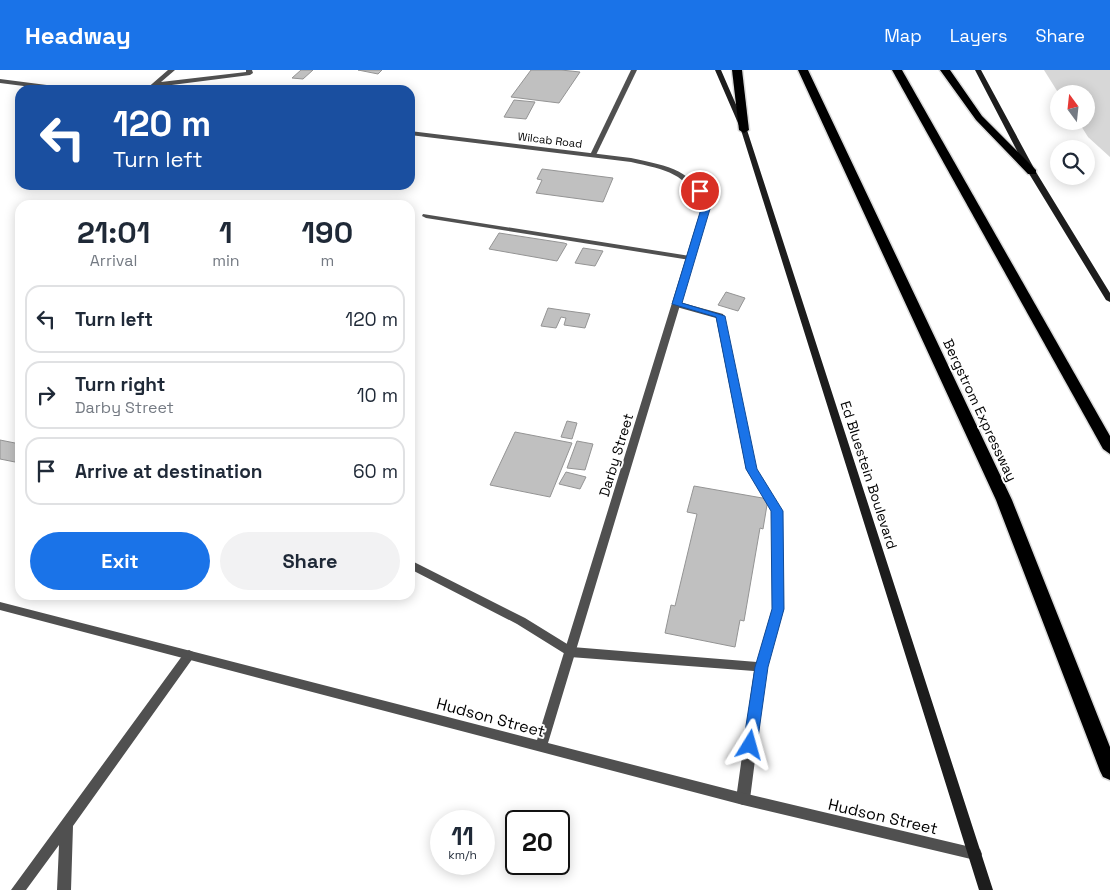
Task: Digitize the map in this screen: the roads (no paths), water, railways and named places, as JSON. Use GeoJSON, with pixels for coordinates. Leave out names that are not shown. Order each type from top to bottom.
{"type":"FeatureCollection","features":[{"type":"Feature","properties":{"kind":"highway"},"geometry":{"type":"LineString","coordinates":[[737,70],[744,130]]}},
{"type":"Feature","properties":{"kind":"highway","name":"Bergstrom Expressway"},"geometry":{"type":"LineString","coordinates":[[803,70],[1004,500],[1110,772]]}},
{"type":"Feature","properties":{"kind":"highway"},"geometry":{"type":"LineString","coordinates":[[897,70],[1110,449]]}},
{"type":"Feature","properties":{"kind":"highway"},"geometry":{"type":"LineString","coordinates":[[945,70],[979,118],[1032,172]]}},
{"type":"Feature","properties":{"kind":"main road","name":"Ed Bluestein Boulevard"},"geometry":{"type":"LineString","coordinates":[[718,70],[744,130],[986,890]]}},
{"type":"Feature","properties":{"kind":"main road"},"geometry":{"type":"LineString","coordinates":[[978,70],[1032,172],[1110,300]]}},
{"type":"Feature","properties":{"kind":"street"},"geometry":{"type":"LineString","coordinates":[[154,85],[172,70]]}},
{"type":"Feature","properties":{"kind":"street"},"geometry":{"type":"LineString","coordinates":[[154,85],[250,73],[250,70]]}},
{"type":"Feature","properties":{"kind":"street"},"geometry":{"type":"LineString","coordinates":[[593,156],[634,70]]}},
{"type":"Feature","properties":{"kind":"street"},"geometry":{"type":"LineString","coordinates":[[0,81],[31,85]]}},
{"type":"Feature","properties":{"kind":"street","name":"Wilcab Road"},"geometry":{"type":"LineString","coordinates":[[415,133],[631,160],[662,167],[686,177]]}},
{"type":"Feature","properties":{"kind":"street","name":"Darby Street"},"geometry":{"type":"LineString","coordinates":[[541,747],[705,209],[700,191],[686,177]]}},
{"type":"Feature","properties":{"kind":"street"},"geometry":{"type":"LineString","coordinates":[[426,216],[690,258]]}},
{"type":"Feature","properties":{"kind":"street"},"geometry":{"type":"LineString","coordinates":[[676,304],[720,316],[751,469],[777,511],[778,609],[762,667],[742,799]]}},
{"type":"Feature","properties":{"kind":"street"},"geometry":{"type":"LineString","coordinates":[[415,567],[521,621],[570,652],[762,667]]}},
{"type":"Feature","properties":{"kind":"street","name":"Hudson Street"},"geometry":{"type":"LineString","coordinates":[[0,606],[742,799],[975,854]]}},
{"type":"Feature","properties":{"kind":"street"},"geometry":{"type":"LineString","coordinates":[[18,890],[189,655]]}},
{"type":"Feature","properties":{"kind":"street"},"geometry":{"type":"LineString","coordinates":[[64,890],[66,824]]}}]}
